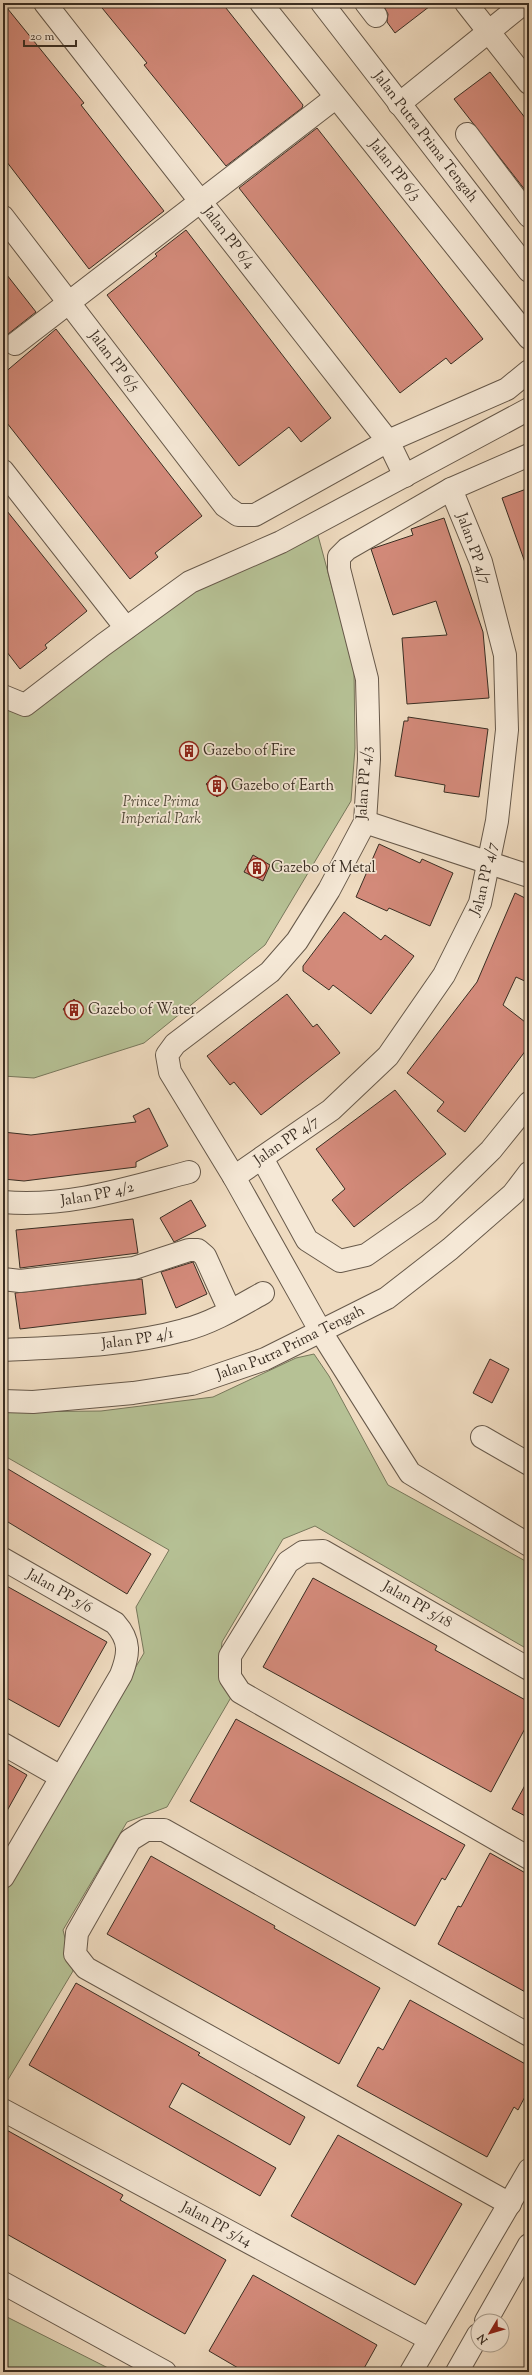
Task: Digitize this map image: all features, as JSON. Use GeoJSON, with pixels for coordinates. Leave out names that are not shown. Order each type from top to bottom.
{"type":"FeatureCollection","features":[{"type":"Feature","properties":{"kind":"street","name":"Jalan PP 6/4"},"geometry":{"type":"LineString","coordinates":[[45,3],[202,201],[388,442],[405,476]]}},
{"type":"Feature","properties":{"kind":"street","name":"Jalan PP 6/3"},"geometry":{"type":"LineString","coordinates":[[261,3],[335,98],[529,338]]}},
{"type":"Feature","properties":{"kind":"street","name":"Jalan Putra Prima Tengah"},"geometry":{"type":"LineString","coordinates":[[322,3],[529,270]]}},
{"type":"Feature","properties":{"kind":"street"},"geometry":{"type":"LineString","coordinates":[[466,3],[529,84]]}},
{"type":"Feature","properties":{"kind":"street"},"geometry":{"type":"LineString","coordinates":[[399,104],[524,3]]}},
{"type":"Feature","properties":{"kind":"street"},"geometry":{"type":"LineString","coordinates":[[15,344],[335,98]]}},
{"type":"Feature","properties":{"kind":"street"},"geometry":{"type":"LineString","coordinates":[[467,134],[529,216]]}},
{"type":"Feature","properties":{"kind":"street","name":"Jalan PP 6/5"},"geometry":{"type":"LineString","coordinates":[[3,217],[225,506],[238,515],[255,515],[388,442]]}},
{"type":"Feature","properties":{"kind":"street"},"geometry":{"type":"LineString","coordinates":[[388,442],[507,388],[529,372]]}},
{"type":"Feature","properties":{"kind":"street"},"geometry":{"type":"LineString","coordinates":[[3,696],[25,705],[126,628],[190,582],[281,542],[529,409]]}},
{"type":"Feature","properties":{"kind":"street"},"geometry":{"type":"LineString","coordinates":[[451,489],[529,454]]}},
{"type":"Feature","properties":{"kind":"street"},"geometry":{"type":"LineString","coordinates":[[3,471],[126,628]]}},
{"type":"Feature","properties":{"kind":"street","name":"Jalan PP 4/3"},"geometry":{"type":"LineString","coordinates":[[234,1177],[170,1072],[167,1055],[175,1044],[270,972],[298,941],[329,890],[365,822],[369,759],[366,679],[339,569],[340,557],[347,549],[451,489]]}},
{"type":"Feature","properties":{"kind":"street","name":"Jalan PP 4/7"},"geometry":{"type":"LineString","coordinates":[[234,1177],[331,1110],[388,1056],[444,975],[480,903],[497,821],[507,730],[505,655],[481,562],[451,489]]}},
{"type":"Feature","properties":{"kind":"street"},"geometry":{"type":"LineString","coordinates":[[365,822],[529,876]]}},
{"type":"Feature","properties":{"kind":"street"},"geometry":{"type":"LineString","coordinates":[[262,1158],[306,1240],[340,1261],[366,1255],[429,1211],[491,1150],[529,1103]]}},
{"type":"Feature","properties":{"kind":"street","name":"Jalan PP 4/2"},"geometry":{"type":"LineString","coordinates":[[3,1202],[22,1204],[86,1199],[189,1172]]}},
{"type":"Feature","properties":{"kind":"street","name":"Jalan Putra Prima Tengah"},"geometry":{"type":"LineString","coordinates":[[3,1401],[34,1402],[133,1393],[192,1384],[265,1359],[387,1298],[473,1229],[513,1194],[529,1174]]}},
{"type":"Feature","properties":{"kind":"street"},"geometry":{"type":"LineString","coordinates":[[234,1177],[321,1332],[410,1474],[529,1545]]}},
{"type":"Feature","properties":{"kind":"street"},"geometry":{"type":"LineString","coordinates":[[3,1279],[20,1281],[134,1268],[189,1250],[198,1250],[205,1256],[230,1311]]}},
{"type":"Feature","properties":{"kind":"street","name":"Jalan PP 4/1"},"geometry":{"type":"LineString","coordinates":[[3,1350],[142,1339],[185,1330],[230,1311],[263,1293]]}},
{"type":"Feature","properties":{"kind":"street"},"geometry":{"type":"LineString","coordinates":[[482,1437],[529,1464]]}},
{"type":"Feature","properties":{"kind":"street","name":"Jalan PP 5/18"},"geometry":{"type":"LineString","coordinates":[[529,1669],[323,1551],[303,1552],[288,1562],[230,1656],[230,1677],[240,1692],[529,1858]]}},
{"type":"Feature","properties":{"kind":"street","name":"Jalan PP 5/6"},"geometry":{"type":"LineString","coordinates":[[3,1559],[116,1623],[125,1634],[127,1646],[126,1660],[121,1675],[61,1777]]}},
{"type":"Feature","properties":{"kind":"street"},"geometry":{"type":"LineString","coordinates":[[3,1744],[61,1777],[3,1877]]}},
{"type":"Feature","properties":{"kind":"street"},"geometry":{"type":"LineString","coordinates":[[510,2204],[86,1968],[75,1954],[77,1933],[130,1840],[146,1830],[164,1830],[529,2035]]}},
{"type":"Feature","properties":{"kind":"street","name":"Jalan PP 5/14"},"geometry":{"type":"LineString","coordinates":[[3,2110],[429,2339]]}},
{"type":"Feature","properties":{"kind":"street"},"geometry":{"type":"LineString","coordinates":[[410,2372],[529,2170]]}},
{"type":"Feature","properties":{"kind":"street"},"geometry":{"type":"LineString","coordinates":[[491,2313],[529,2245]]}},
{"type":"Feature","properties":{"kind":"street"},"geometry":{"type":"LineString","coordinates":[[3,2283],[166,2372]]}},
{"type":"Feature","properties":{"kind":"street"},"geometry":{"type":"LineString","coordinates":[[457,2372],[470,2349]]}},
{"type":"Feature","properties":{"kind":"green space","name":"Prince Prima Imperial Park"},"geometry":{"type":"Polygon","coordinates":[[[316,528],[354,669],[355,748],[351,801],[265,945],[144,1043],[34,1078],[3,1076],[3,700],[34,709],[171,601],[316,528]]]}},
{"type":"Feature","properties":{"kind":"green space"},"geometry":{"type":"Polygon","coordinates":[[[314,1354],[329,1376],[388,1485],[529,1563],[529,1650],[315,1526],[283,1539],[222,1642],[220,1664],[233,1694],[167,1807],[127,1822],[63,1930],[73,1971],[3,2088],[3,1892],[144,1653],[136,1607],[169,1550],[3,1455],[3,1412],[101,1411],[213,1397],[296,1358],[314,1354]]]}},
{"type":"Feature","properties":{"kind":"green space"},"geometry":{"type":"Polygon","coordinates":[[[3,2315],[116,2372],[3,2372],[3,2315]]]}},
{"type":"Feature","properties":{"kind":"building"},"geometry":{"type":"Polygon","coordinates":[[[3,3],[84,103],[81,105],[164,211],[89,269],[3,157],[3,3]]]}},
{"type":"Feature","properties":{"kind":"building"},"geometry":{"type":"Polygon","coordinates":[[[98,3],[222,3],[303,105],[302,108],[226,166],[144,65],[147,63],[98,3]]]}},
{"type":"Feature","properties":{"kind":"building"},"geometry":{"type":"Polygon","coordinates":[[[382,3],[434,3],[395,33],[387,22],[388,14],[382,3]]]}},
{"type":"Feature","properties":{"kind":"building"},"geometry":{"type":"Polygon","coordinates":[[[490,72],[529,123],[529,195],[454,99],[490,72]]]}},
{"type":"Feature","properties":{"kind":"building"},"geometry":{"type":"Polygon","coordinates":[[[317,128],[483,339],[451,364],[446,358],[400,393],[239,188],[317,128]]]}},
{"type":"Feature","properties":{"kind":"building"},"geometry":{"type":"Polygon","coordinates":[[[186,230],[331,418],[301,442],[289,427],[239,466],[107,295],[157,256],[155,254],[186,230]]]}},
{"type":"Feature","properties":{"kind":"building"},"geometry":{"type":"Polygon","coordinates":[[[3,270],[36,312],[3,338],[3,270]]]}},
{"type":"Feature","properties":{"kind":"building"},"geometry":{"type":"Polygon","coordinates":[[[56,329],[202,516],[155,553],[158,557],[130,579],[3,418],[3,374],[56,329]]]}},
{"type":"Feature","properties":{"kind":"building"},"geometry":{"type":"Polygon","coordinates":[[[529,488],[529,568],[527,568],[502,498],[529,488]]]}},
{"type":"Feature","properties":{"kind":"building"},"geometry":{"type":"Polygon","coordinates":[[[3,506],[87,611],[45,645],[47,648],[20,669],[3,647],[3,506]]]}},
{"type":"Feature","properties":{"kind":"building"},"geometry":{"type":"Polygon","coordinates":[[[444,518],[483,632],[489,698],[407,704],[402,638],[447,635],[436,601],[393,615],[371,549],[413,535],[411,529],[444,518]]]}},
{"type":"Feature","properties":{"kind":"building"},"geometry":{"type":"Polygon","coordinates":[[[408,717],[488,729],[479,797],[444,792],[445,785],[395,776],[404,721],[408,721],[408,717]]]}},
{"type":"Feature","properties":{"kind":"building","name":"Gazebo of Earth"},"geometry":{"type":"Polygon","coordinates":[[[216,775],[228,788],[217,797],[206,784],[216,775]]]}},
{"type":"Feature","properties":{"kind":"building"},"geometry":{"type":"Polygon","coordinates":[[[379,844],[420,863],[422,859],[453,873],[430,926],[389,908],[387,911],[356,897],[379,844]]]}},
{"type":"Feature","properties":{"kind":"building","name":"Gazebo of Metal"},"geometry":{"type":"Polygon","coordinates":[[[253,855],[270,865],[263,881],[244,872],[253,855]]]}},
{"type":"Feature","properties":{"kind":"building"},"geometry":{"type":"Polygon","coordinates":[[[515,893],[529,900],[529,983],[516,977],[503,1005],[529,1025],[529,1046],[465,1132],[437,1111],[444,1102],[407,1073],[477,982],[515,893]]]}},
{"type":"Feature","properties":{"kind":"building"},"geometry":{"type":"Polygon","coordinates":[[[344,912],[381,940],[385,935],[414,956],[371,1014],[333,985],[329,990],[303,971],[303,966],[344,912]]]}},
{"type":"Feature","properties":{"kind":"building"},"geometry":{"type":"Polygon","coordinates":[[[287,994],[313,1027],[317,1024],[340,1053],[261,1115],[234,1082],[230,1085],[207,1056],[287,994]]]}},
{"type":"Feature","properties":{"kind":"building","name":"Gazebo of Water"},"geometry":{"type":"Polygon","coordinates":[[[74,999],[84,1010],[71,1020],[63,1009],[74,999]]]}},
{"type":"Feature","properties":{"kind":"building"},"geometry":{"type":"Polygon","coordinates":[[[395,1090],[446,1154],[354,1227],[332,1200],[345,1189],[316,1149],[395,1090]]]}},
{"type":"Feature","properties":{"kind":"building"},"geometry":{"type":"Polygon","coordinates":[[[149,1108],[168,1146],[136,1162],[136,1167],[24,1181],[3,1179],[3,1132],[31,1135],[136,1122],[133,1116],[149,1108]]]}},
{"type":"Feature","properties":{"kind":"building"},"geometry":{"type":"Polygon","coordinates":[[[191,1200],[206,1226],[174,1242],[160,1218],[191,1200]]]}},
{"type":"Feature","properties":{"kind":"building"},"geometry":{"type":"Polygon","coordinates":[[[133,1219],[138,1253],[20,1268],[16,1230],[133,1219]]]}},
{"type":"Feature","properties":{"kind":"building"},"geometry":{"type":"Polygon","coordinates":[[[193,1262],[207,1294],[176,1308],[161,1272],[193,1262]]]}},
{"type":"Feature","properties":{"kind":"building"},"geometry":{"type":"Polygon","coordinates":[[[142,1279],[146,1314],[20,1329],[15,1293],[142,1279]]]}},
{"type":"Feature","properties":{"kind":"building"},"geometry":{"type":"Polygon","coordinates":[[[490,1359],[509,1369],[492,1403],[473,1393],[490,1359]]]}},
{"type":"Feature","properties":{"kind":"building"},"geometry":{"type":"Polygon","coordinates":[[[3,1466],[151,1554],[127,1594],[3,1519],[3,1466]]]}},
{"type":"Feature","properties":{"kind":"building"},"geometry":{"type":"Polygon","coordinates":[[[313,1578],[437,1646],[435,1650],[529,1702],[529,1721],[491,1792],[263,1667],[313,1578]]]}},
{"type":"Feature","properties":{"kind":"building"},"geometry":{"type":"Polygon","coordinates":[[[3,1584],[107,1642],[59,1727],[3,1696],[3,1584]]]}},
{"type":"Feature","properties":{"kind":"building"},"geometry":{"type":"Polygon","coordinates":[[[236,1719],[465,1845],[445,1880],[442,1878],[415,1926],[190,1801],[236,1719]]]}},
{"type":"Feature","properties":{"kind":"building"},"geometry":{"type":"Polygon","coordinates":[[[3,1761],[27,1775],[3,1818],[3,1761]]]}},
{"type":"Feature","properties":{"kind":"building"},"geometry":{"type":"Polygon","coordinates":[[[529,1778],[529,1818],[512,1809],[529,1778]]]}},
{"type":"Feature","properties":{"kind":"building"},"geometry":{"type":"Polygon","coordinates":[[[490,1853],[529,1875],[529,1994],[438,1944],[458,1906],[461,1907],[490,1853]]]}},
{"type":"Feature","properties":{"kind":"building"},"geometry":{"type":"Polygon","coordinates":[[[151,1856],[275,1926],[274,1928],[380,1988],[339,2064],[107,1934],[151,1856]]]}},
{"type":"Feature","properties":{"kind":"building"},"geometry":{"type":"Polygon","coordinates":[[[76,1983],[200,2053],[198,2055],[305,2117],[290,2145],[182,2083],[169,2107],[276,2168],[260,2196],[29,2065],[76,1983]]]}},
{"type":"Feature","properties":{"kind":"building"},"geometry":{"type":"Polygon","coordinates":[[[410,2000],[529,2066],[529,2089],[518,2110],[514,2107],[487,2157],[357,2086],[378,2047],[383,2050],[410,2000]]]}},
{"type":"Feature","properties":{"kind":"building"},"geometry":{"type":"Polygon","coordinates":[[[3,2128],[123,2195],[120,2200],[226,2260],[185,2334],[3,2232],[3,2128]]]}},
{"type":"Feature","properties":{"kind":"building"},"geometry":{"type":"Polygon","coordinates":[[[338,2135],[462,2204],[415,2285],[291,2216],[338,2135]]]}},
{"type":"Feature","properties":{"kind":"building"},"geometry":{"type":"Polygon","coordinates":[[[253,2275],[377,2345],[362,2372],[245,2372],[209,2351],[253,2275]]]}},
{"type":"Feature","properties":{"kind":"place","name":"Gazebo of Fire"},"geometry":{"type":"Point","coordinates":[189,751]}},
{"type":"Feature","properties":{"kind":"place","name":"Gazebo of Earth"},"geometry":{"type":"Point","coordinates":[217,786]}},
{"type":"Feature","properties":{"kind":"place","name":"Gazebo of Metal"},"geometry":{"type":"Point","coordinates":[257,868]}},
{"type":"Feature","properties":{"kind":"place","name":"Gazebo of Water"},"geometry":{"type":"Point","coordinates":[74,1010]}}]}
